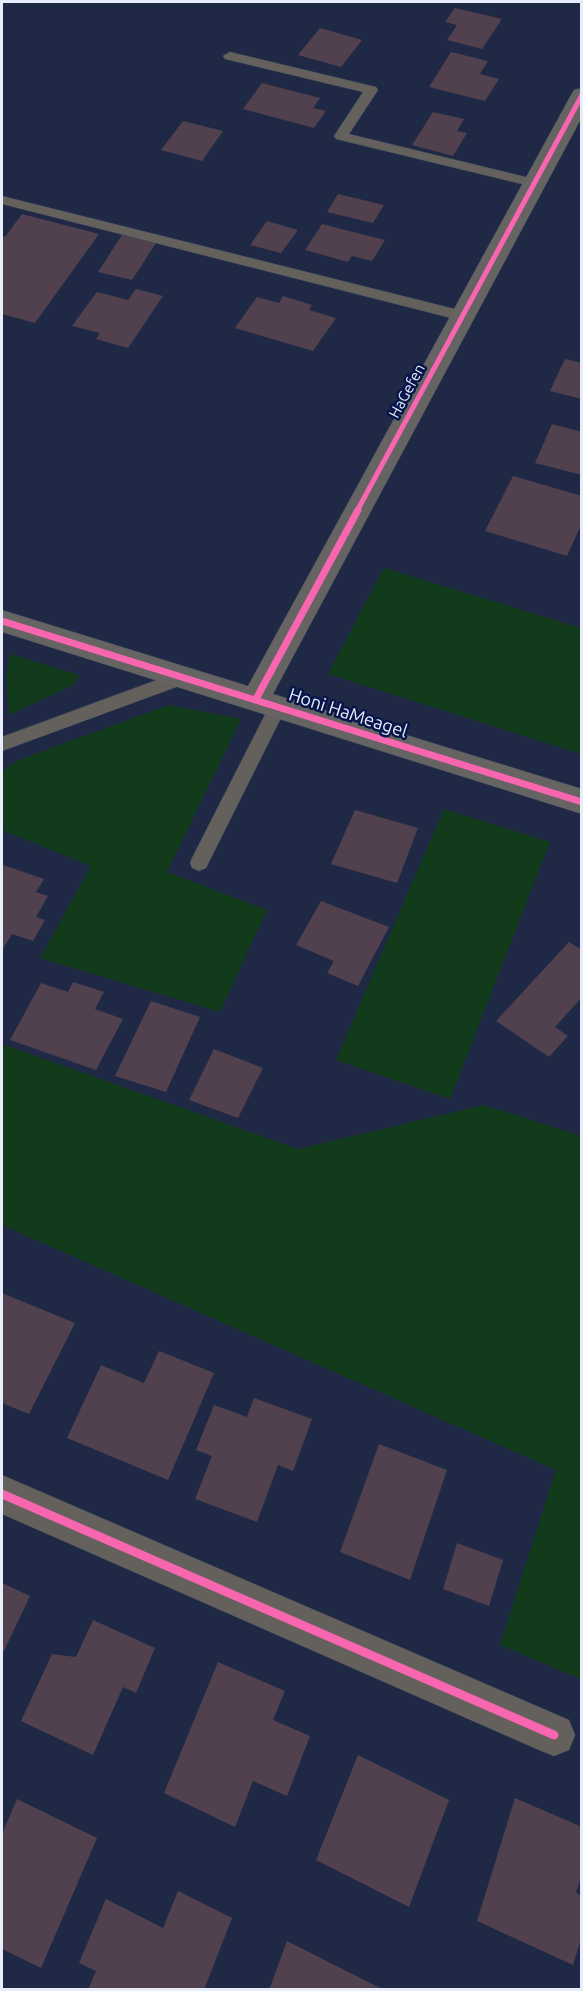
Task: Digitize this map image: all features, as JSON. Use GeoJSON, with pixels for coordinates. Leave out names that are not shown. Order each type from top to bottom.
{"type":"FeatureCollection","features":[{"type":"Feature","properties":{"kind":"street","name":"HaGefen"},"geometry":{"type":"LineString","coordinates":[[267,703],[463,316],[582,95]]}},
{"type":"Feature","properties":{"kind":"street","name":"Honi HaMeagel"},"geometry":{"type":"LineString","coordinates":[[2,621],[582,802]]}},
{"type":"Feature","properties":{"kind":"street"},"geometry":{"type":"LineString","coordinates":[[2,1494],[554,1735]]}},
{"type":"Feature","properties":{"kind":"lane"},"geometry":{"type":"LineString","coordinates":[[230,56],[371,90],[341,136],[534,183]]}},
{"type":"Feature","properties":{"kind":"lane"},"geometry":{"type":"LineString","coordinates":[[2,200],[463,316]]}},
{"type":"Feature","properties":{"kind":"lane"},"geometry":{"type":"LineString","coordinates":[[2,744],[184,677]]}},
{"type":"Feature","properties":{"kind":"lane"},"geometry":{"type":"LineString","coordinates":[[199,863],[267,703]]}},
{"type":"Feature","properties":{"kind":"green space"},"geometry":{"type":"Polygon","coordinates":[[[384,568],[581,628],[581,754],[328,674],[384,568]]]}},
{"type":"Feature","properties":{"kind":"green space"},"geometry":{"type":"Polygon","coordinates":[[[10,654],[79,675],[74,685],[9,715],[6,678],[10,654]]]}},
{"type":"Feature","properties":{"kind":"green space"},"geometry":{"type":"Polygon","coordinates":[[[169,705],[241,719],[167,872],[267,910],[220,1012],[40,958],[91,866],[2,830],[2,772],[16,761],[169,705]]]}},
{"type":"Feature","properties":{"kind":"green space"},"geometry":{"type":"Polygon","coordinates":[[[444,809],[550,842],[450,1099],[336,1060],[444,809]]]}},
{"type":"Feature","properties":{"kind":"green space"},"geometry":{"type":"Polygon","coordinates":[[[2,1044],[298,1149],[484,1105],[581,1136],[581,1679],[500,1645],[556,1470],[2,1225],[2,1044]]]}},
{"type":"Feature","properties":{"kind":"building"},"geometry":{"type":"Polygon","coordinates":[[[455,8],[502,19],[482,49],[447,40],[457,25],[445,22],[455,8]]]}},
{"type":"Feature","properties":{"kind":"building"},"geometry":{"type":"Polygon","coordinates":[[[320,28],[362,40],[341,67],[298,55],[320,28]]]}},
{"type":"Feature","properties":{"kind":"building"},"geometry":{"type":"Polygon","coordinates":[[[451,52],[488,61],[480,74],[499,79],[485,101],[429,87],[451,52]]]}},
{"type":"Feature","properties":{"kind":"building"},"geometry":{"type":"Polygon","coordinates":[[[262,83],[320,98],[313,108],[326,111],[314,128],[243,109],[262,83]]]}},
{"type":"Feature","properties":{"kind":"building"},"geometry":{"type":"Polygon","coordinates":[[[433,112],[464,119],[457,131],[467,133],[453,156],[412,145],[433,112]]]}},
{"type":"Feature","properties":{"kind":"building"},"geometry":{"type":"Polygon","coordinates":[[[183,121],[223,131],[202,161],[161,150],[183,121]]]}},
{"type":"Feature","properties":{"kind":"building"},"geometry":{"type":"Polygon","coordinates":[[[338,194],[384,205],[373,223],[327,212],[338,194]]]}},
{"type":"Feature","properties":{"kind":"building"},"geometry":{"type":"Polygon","coordinates":[[[22,214],[99,234],[35,323],[2,314],[2,236],[5,237],[22,214]]]}},
{"type":"Feature","properties":{"kind":"building"},"geometry":{"type":"Polygon","coordinates":[[[267,221],[298,230],[281,253],[250,245],[267,221]]]}},
{"type":"Feature","properties":{"kind":"building"},"geometry":{"type":"Polygon","coordinates":[[[322,224],[385,240],[372,261],[352,256],[348,262],[305,250],[322,224]]]}},
{"type":"Feature","properties":{"kind":"building"},"geometry":{"type":"Polygon","coordinates":[[[122,235],[156,243],[132,280],[98,272],[122,235]]]}},
{"type":"Feature","properties":{"kind":"building"},"geometry":{"type":"Polygon","coordinates":[[[136,289],[163,296],[128,348],[96,339],[100,333],[72,326],[97,292],[128,300],[136,289]]]}},
{"type":"Feature","properties":{"kind":"building"},"geometry":{"type":"Polygon","coordinates":[[[283,296],[312,305],[309,310],[336,318],[313,351],[235,328],[257,297],[279,303],[283,296]]]}},
{"type":"Feature","properties":{"kind":"building"},"geometry":{"type":"Polygon","coordinates":[[[565,359],[582,363],[582,399],[550,391],[565,359]]]}},
{"type":"Feature","properties":{"kind":"building"},"geometry":{"type":"Polygon","coordinates":[[[552,424],[582,432],[582,475],[535,463],[552,424]]]}},
{"type":"Feature","properties":{"kind":"building"},"geometry":{"type":"Polygon","coordinates":[[[513,476],[582,496],[582,523],[567,556],[485,531],[513,476]]]}},
{"type":"Feature","properties":{"kind":"building"},"geometry":{"type":"Polygon","coordinates":[[[355,810],[418,828],[397,883],[331,864],[355,810]]]}},
{"type":"Feature","properties":{"kind":"building"},"geometry":{"type":"Polygon","coordinates":[[[3,865],[44,879],[36,892],[48,896],[36,917],[45,920],[33,941],[12,934],[2,951],[3,865]]]}},
{"type":"Feature","properties":{"kind":"building"},"geometry":{"type":"Polygon","coordinates":[[[321,901],[389,927],[358,986],[327,973],[334,961],[296,945],[321,901]]]}},
{"type":"Feature","properties":{"kind":"building"},"geometry":{"type":"Polygon","coordinates":[[[569,942],[582,950],[582,997],[555,1027],[568,1036],[549,1057],[496,1021],[569,942]]]}},
{"type":"Feature","properties":{"kind":"building"},"geometry":{"type":"Polygon","coordinates":[[[73,982],[104,992],[95,1009],[123,1019],[96,1070],[10,1040],[41,983],[68,992],[73,982]]]}},
{"type":"Feature","properties":{"kind":"building"},"geometry":{"type":"Polygon","coordinates":[[[151,1001],[200,1017],[166,1092],[115,1076],[151,1001]]]}},
{"type":"Feature","properties":{"kind":"building"},"geometry":{"type":"Polygon","coordinates":[[[214,1049],[263,1068],[238,1118],[189,1100],[214,1049]]]}},
{"type":"Feature","properties":{"kind":"building"},"geometry":{"type":"Polygon","coordinates":[[[2,1293],[75,1323],[29,1414],[2,1403],[2,1293]]]}},
{"type":"Feature","properties":{"kind":"building"},"geometry":{"type":"Polygon","coordinates":[[[159,1351],[214,1373],[168,1480],[67,1438],[101,1365],[144,1383],[159,1351]]]}},
{"type":"Feature","properties":{"kind":"building"},"geometry":{"type":"Polygon","coordinates":[[[254,1398],[312,1419],[293,1471],[278,1465],[257,1522],[195,1499],[212,1456],[196,1450],[214,1405],[247,1417],[254,1398]]]}},
{"type":"Feature","properties":{"kind":"building"},"geometry":{"type":"Polygon","coordinates":[[[379,1444],[447,1470],[410,1580],[340,1552],[379,1444]]]}},
{"type":"Feature","properties":{"kind":"building"},"geometry":{"type":"Polygon","coordinates":[[[457,1543],[503,1560],[489,1606],[443,1589],[457,1543]]]}},
{"type":"Feature","properties":{"kind":"building"},"geometry":{"type":"Polygon","coordinates":[[[2,1583],[30,1596],[2,1655],[2,1583]]]}},
{"type":"Feature","properties":{"kind":"building"},"geometry":{"type":"Polygon","coordinates":[[[93,1620],[155,1648],[136,1693],[123,1687],[93,1755],[21,1721],[52,1654],[76,1657],[93,1620]]]}},
{"type":"Feature","properties":{"kind":"building"},"geometry":{"type":"Polygon","coordinates":[[[218,1662],[285,1691],[273,1720],[310,1736],[287,1796],[253,1781],[235,1827],[164,1793],[218,1662]]]}},
{"type":"Feature","properties":{"kind":"building"},"geometry":{"type":"Polygon","coordinates":[[[358,1755],[449,1800],[409,1907],[316,1860],[358,1755]]]}},
{"type":"Feature","properties":{"kind":"building"},"geometry":{"type":"Polygon","coordinates":[[[515,1798],[582,1827],[582,1874],[576,1892],[582,1897],[582,1936],[573,1965],[477,1921],[515,1798]]]}},
{"type":"Feature","properties":{"kind":"building"},"geometry":{"type":"Polygon","coordinates":[[[17,1799],[97,1838],[41,1968],[2,1949],[2,1834],[17,1799]]]}},
{"type":"Feature","properties":{"kind":"building"},"geometry":{"type":"Polygon","coordinates":[[[178,1891],[232,1918],[204,1990],[88,1990],[96,1971],[79,1963],[106,1899],[163,1928],[178,1891]]]}},
{"type":"Feature","properties":{"kind":"building"},"geometry":{"type":"Polygon","coordinates":[[[287,1941],[384,1990],[269,1990],[287,1941]]]}},
{"type":"Feature","properties":{"kind":"cycle path"},"geometry":{"type":"LineString","coordinates":[[256,699],[582,95]]}},
{"type":"Feature","properties":{"kind":"cycle path"},"geometry":{"type":"LineString","coordinates":[[2,621],[582,802]]}},
{"type":"Feature","properties":{"kind":"cycle path"},"geometry":{"type":"LineString","coordinates":[[2,1494],[554,1735]]}}]}
